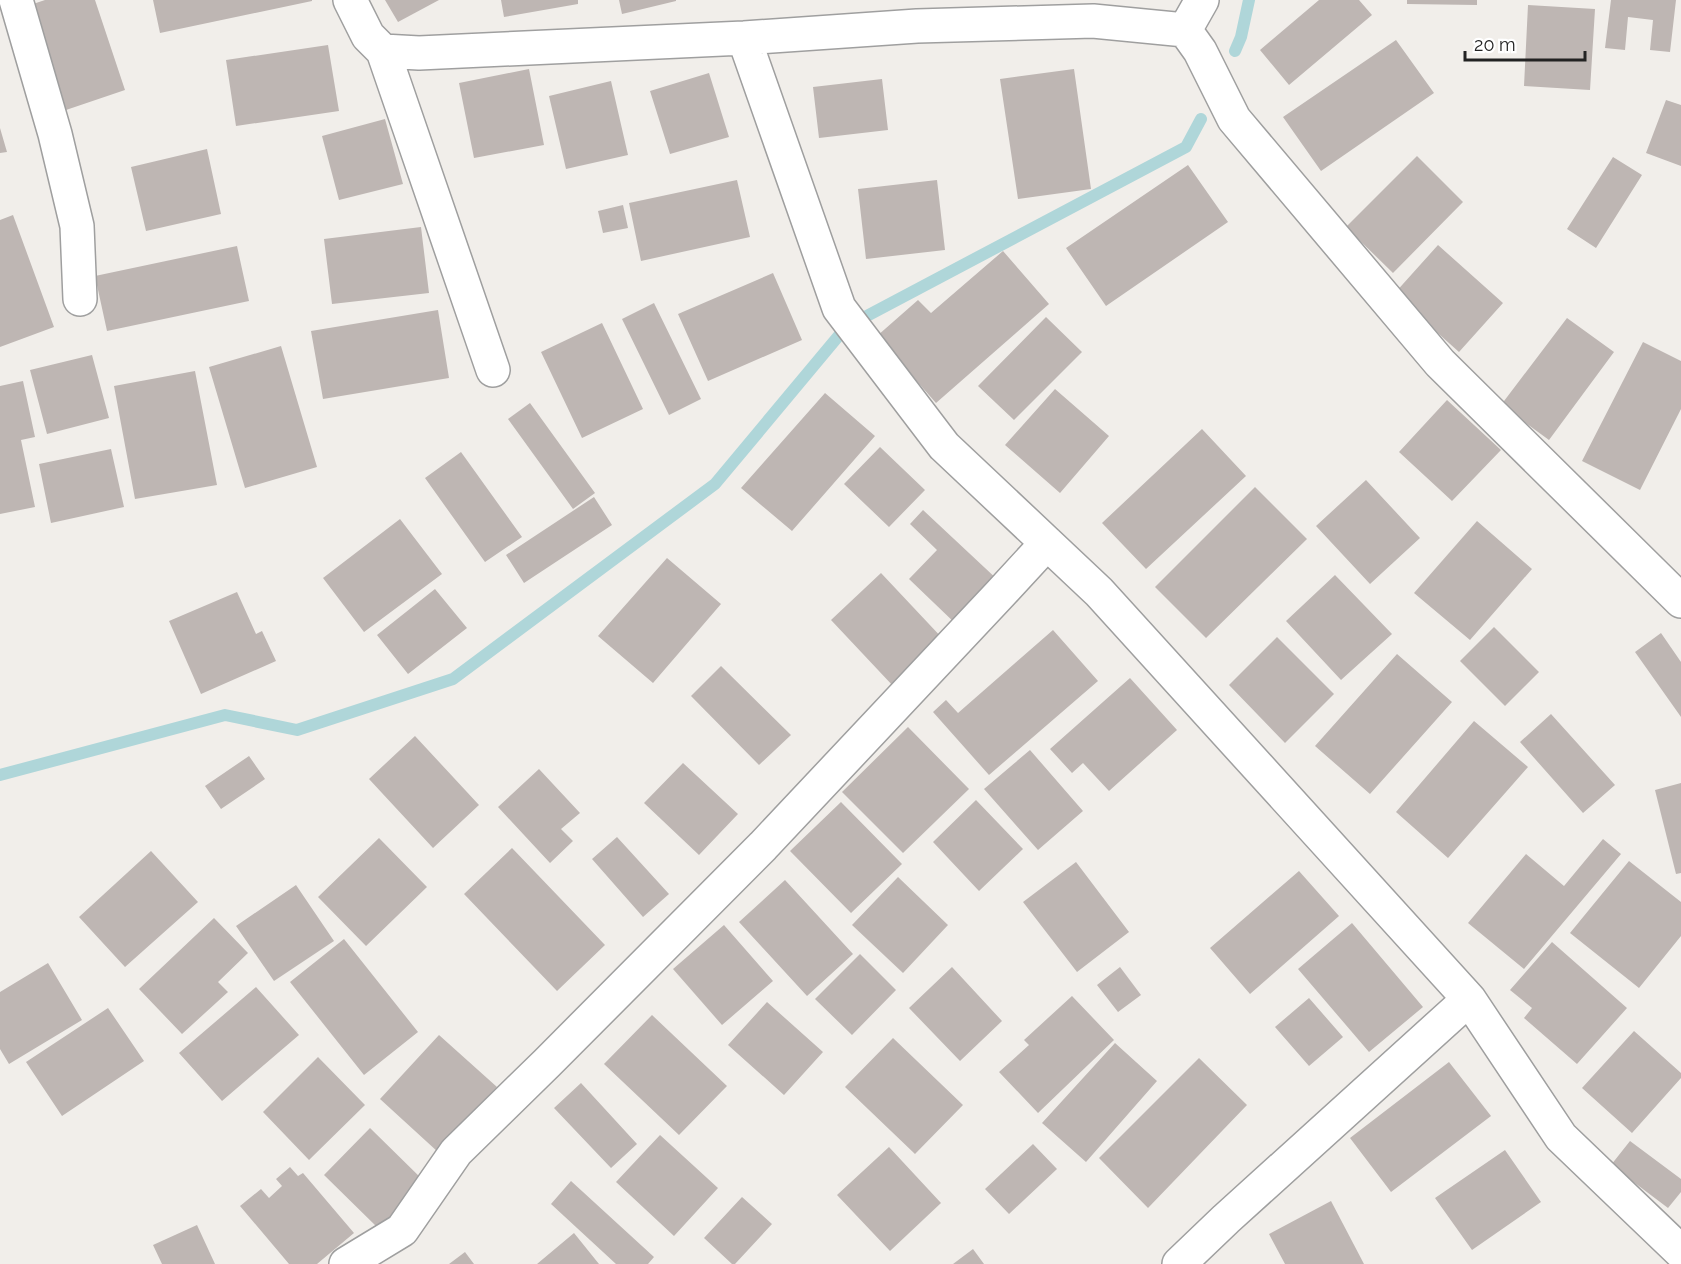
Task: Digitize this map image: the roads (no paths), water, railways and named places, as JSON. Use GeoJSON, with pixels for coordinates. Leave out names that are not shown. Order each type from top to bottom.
{"type":"FeatureCollection","features":[{"type":"Feature","properties":{"kind":"street"},"geometry":{"type":"LineString","coordinates":[[15,0],[55,134],[77,226],[80,299]]}},
{"type":"Feature","properties":{"kind":"street"},"geometry":{"type":"LineString","coordinates":[[351,0],[368,36],[383,51],[493,370]]}},
{"type":"Feature","properties":{"kind":"street"},"geometry":{"type":"LineString","coordinates":[[1185,30],[1202,0]]}},
{"type":"Feature","properties":{"kind":"street"},"geometry":{"type":"LineString","coordinates":[[383,51],[419,53],[744,38],[915,13],[1093,21],[1185,30],[1200,51],[1234,118],[1440,363],[1678,587]]}},
{"type":"Feature","properties":{"kind":"street"},"geometry":{"type":"LineString","coordinates":[[744,38],[839,308],[944,446],[1099,592],[1469,999],[1561,1137],[1681,1252]]}},
{"type":"Feature","properties":{"kind":"street"},"geometry":{"type":"LineString","coordinates":[[346,1264],[402,1230],[456,1152],[762,846],[1047,543]]}},
{"type":"Feature","properties":{"kind":"street"},"geometry":{"type":"LineString","coordinates":[[1179,1264],[1469,999]]}},
{"type":"Feature","properties":{"kind":"waterway"},"geometry":{"type":"LineString","coordinates":[[1235,51],[1241,37],[1249,0]]}},
{"type":"Feature","properties":{"kind":"waterway"},"geometry":{"type":"LineString","coordinates":[[0,775],[225,715],[297,730],[453,679],[715,484],[846,327],[1186,147],[1201,119]]}}]}
